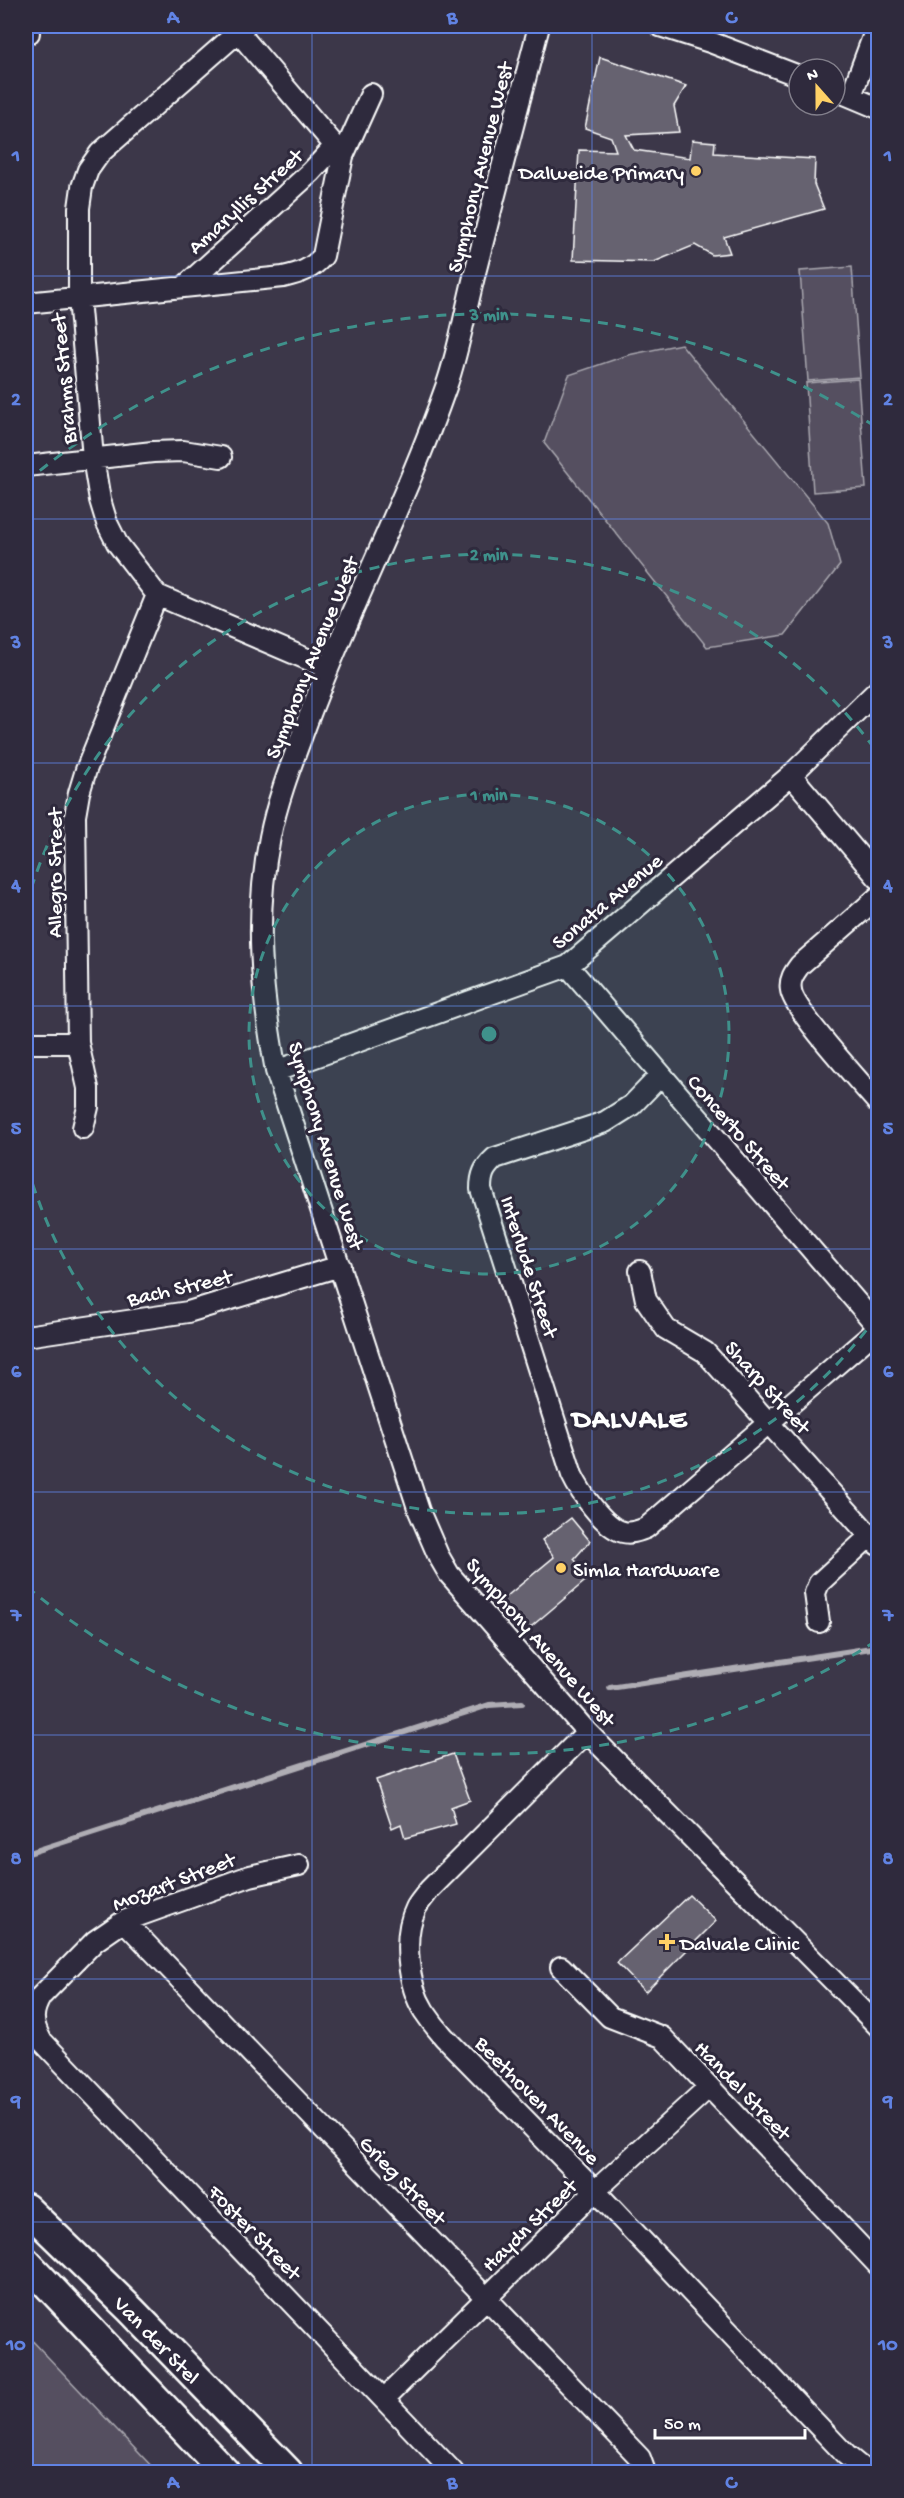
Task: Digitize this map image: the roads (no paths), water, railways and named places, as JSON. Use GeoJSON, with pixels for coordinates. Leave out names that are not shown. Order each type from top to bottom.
{"type":"FeatureCollection","features":[{"type":"Feature","properties":{"kind":"main road","name":"Van der Stel"},"geometry":{"type":"LineString","coordinates":[[26,2208],[132,2310],[288,2472]]}},
{"type":"Feature","properties":{"kind":"main road","name":"Van der Stel"},"geometry":{"type":"LineString","coordinates":[[26,2262],[225,2472]]}},
{"type":"Feature","properties":{"kind":"street","name":"Symphony Avenue West"},"geometry":{"type":"LineString","coordinates":[[539,26],[476,268],[460,342],[447,385],[421,454],[328,668],[280,795],[270,838],[266,870],[260,950],[264,1006],[276,1071],[419,1512],[449,1574],[587,1732],[879,2026]]}},
{"type":"Feature","properties":{"kind":"street"},"geometry":{"type":"LineString","coordinates":[[660,26],[712,34],[787,70]]}},
{"type":"Feature","properties":{"kind":"street"},"geometry":{"type":"LineString","coordinates":[[847,85],[877,26]]}},
{"type":"Feature","properties":{"kind":"street","name":"Brahms Street"},"geometry":{"type":"LineString","coordinates":[[239,28],[100,153],[88,170],[82,187],[79,208],[79,298],[93,458],[100,500],[107,523],[122,550],[157,595],[328,668]]}},
{"type":"Feature","properties":{"kind":"street","name":"Amaryllis Street"},"geometry":{"type":"LineString","coordinates":[[239,28],[339,151]]}},
{"type":"Feature","properties":{"kind":"street","name":"Amaryllis Street"},"geometry":{"type":"LineString","coordinates":[[26,303],[283,277],[301,273],[314,266],[323,256],[339,151],[370,93]]}},
{"type":"Feature","properties":{"kind":"street"},"geometry":{"type":"LineString","coordinates":[[847,95],[879,108]]}},
{"type":"Feature","properties":{"kind":"street","name":"Amaryllis Street"},"geometry":{"type":"LineString","coordinates":[[184,287],[311,172],[339,151]]}},
{"type":"Feature","properties":{"kind":"street"},"geometry":{"type":"LineString","coordinates":[[26,466],[183,451],[221,457]]}},
{"type":"Feature","properties":{"kind":"street","name":"Allegro Street"},"geometry":{"type":"LineString","coordinates":[[83,1128],[88,1107],[88,1088],[78,1043],[75,816],[79,793],[157,595]]}},
{"type":"Feature","properties":{"kind":"street","name":"Sonata Avenue"},"geometry":{"type":"LineString","coordinates":[[276,1071],[568,966],[791,775],[879,690]]}},
{"type":"Feature","properties":{"kind":"street"},"geometry":{"type":"LineString","coordinates":[[791,775],[879,878]]}},
{"type":"Feature","properties":{"kind":"street"},"geometry":{"type":"LineString","coordinates":[[879,897],[800,965],[792,976],[790,988],[798,1008],[879,1103]]}},
{"type":"Feature","properties":{"kind":"street","name":"Concerto Street"},"geometry":{"type":"LineString","coordinates":[[568,966],[660,1076],[879,1328]]}},
{"type":"Feature","properties":{"kind":"street"},"geometry":{"type":"LineString","coordinates":[[26,1043],[78,1043]]}},
{"type":"Feature","properties":{"kind":"street","name":"Interlude Street"},"geometry":{"type":"LineString","coordinates":[[660,1076],[620,1114],[605,1122],[495,1158],[486,1166],[481,1177],[481,1189],[578,1488],[612,1527],[622,1532],[633,1533],[646,1528],[770,1423]]}},
{"type":"Feature","properties":{"kind":"street","name":"Bach Street"},"geometry":{"type":"LineString","coordinates":[[26,1336],[188,1312],[340,1266]]}},
{"type":"Feature","properties":{"kind":"street","name":"Sharp Street"},"geometry":{"type":"LineString","coordinates":[[640,1271],[646,1300],[666,1329],[705,1352],[874,1540],[819,1583],[815,1593],[819,1622]]}},
{"type":"Feature","properties":{"kind":"street"},"geometry":{"type":"LineString","coordinates":[[770,1423],[879,1328]]}},
{"type":"Feature","properties":{"kind":"street","name":"Beethoven Avenue"},"geometry":{"type":"LineString","coordinates":[[587,1732],[429,1890],[415,1909],[410,1932],[408,1962],[413,1988],[423,2010],[444,2037],[846,2455],[866,2472]]}},
{"type":"Feature","properties":{"kind":"street","name":"Mozart Street"},"geometry":{"type":"LineString","coordinates":[[32,2017],[34,2007],[41,1996],[95,1941],[124,1921],[250,1876],[299,1865]]}},
{"type":"Feature","properties":{"kind":"street","name":"Grieg Street"},"geometry":{"type":"LineString","coordinates":[[124,1921],[640,2458],[645,2472]]}},
{"type":"Feature","properties":{"kind":"street","name":"Handel Street"},"geometry":{"type":"LineString","coordinates":[[561,1967],[610,2017],[662,2037],[879,2265]]}},
{"type":"Feature","properties":{"kind":"street","name":"Foster Street"},"geometry":{"type":"LineString","coordinates":[[32,2017],[40,2040],[453,2472]]}},
{"type":"Feature","properties":{"kind":"street","name":"Haydn Street"},"geometry":{"type":"LineString","coordinates":[[384,2399],[595,2192],[709,2087]]}},
{"type":"Feature","properties":{"kind":"waterway"},"geometry":{"type":"LineString","coordinates":[[610,1688],[878,1647]]}},
{"type":"Feature","properties":{"kind":"waterway"},"geometry":{"type":"LineString","coordinates":[[26,1854],[489,1705],[522,1703]]}},
{"type":"Feature","properties":{"kind":"place","name":"Dalweide Primary"},"geometry":{"type":"Point","coordinates":[696,171]}},
{"type":"Feature","properties":{"kind":"place","name":"Simla Hardware"},"geometry":{"type":"Point","coordinates":[561,1568]}},
{"type":"Feature","properties":{"kind":"place","name":"Dalvale Clinic"},"geometry":{"type":"Point","coordinates":[667,1942]}},
{"type":"Feature","properties":{"kind":"district","name":"DALVALE"},"geometry":{"type":"Point","coordinates":[630,1417]}}]}
